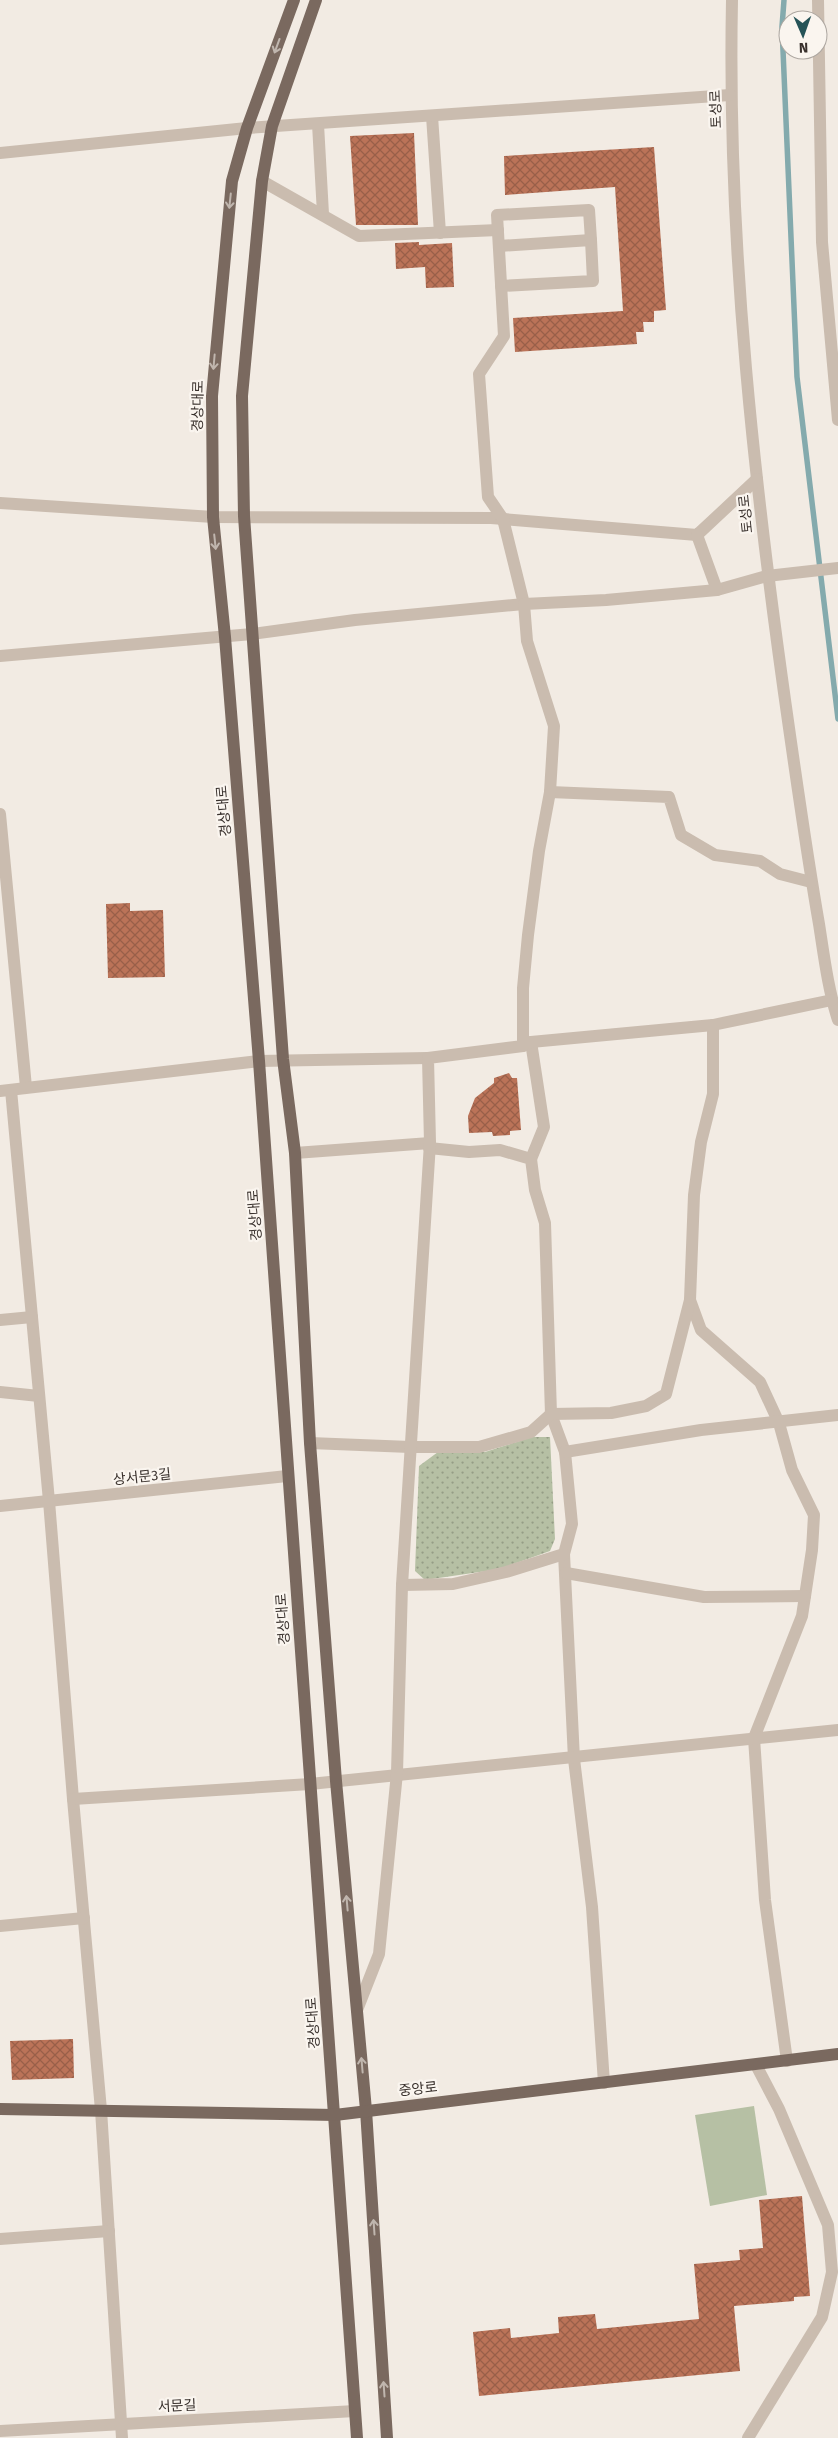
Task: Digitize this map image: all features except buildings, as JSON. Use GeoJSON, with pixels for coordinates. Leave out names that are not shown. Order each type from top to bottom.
{"type":"FeatureCollection","features":[{"type":"Feature","properties":{"kind":"main road","name":"경상대로"},"geometry":{"type":"LineString","coordinates":[[294,0],[247,128],[232,181],[221,279],[212,396],[213,517],[225,637],[259,1061],[287,1476],[357,2438]]}},
{"type":"Feature","properties":{"kind":"main road"},"geometry":{"type":"LineString","coordinates":[[316,0],[272,126],[262,181],[242,396],[244,516],[283,1059],[295,1153],[310,1443],[336,1781],[366,2110],[387,2438]]}},
{"type":"Feature","properties":{"kind":"main road","name":"중앙로"},"geometry":{"type":"LineString","coordinates":[[0,2109],[335,2116],[366,2110],[838,2054]]}},
{"type":"Feature","properties":{"kind":"street","name":"토성로"},"geometry":{"type":"LineString","coordinates":[[732,0],[730,95],[739,287],[757,478],[773,575],[811,882],[832,1000],[838,1020]]}},
{"type":"Feature","properties":{"kind":"street"},"geometry":{"type":"LineString","coordinates":[[818,0],[822,242],[838,420]]}},
{"type":"Feature","properties":{"kind":"street"},"geometry":{"type":"LineString","coordinates":[[0,153],[272,126],[730,95]]}},
{"type":"Feature","properties":{"kind":"street"},"geometry":{"type":"LineString","coordinates":[[432,116],[440,233]]}},
{"type":"Feature","properties":{"kind":"street"},"geometry":{"type":"LineString","coordinates":[[318,124],[323,214]]}},
{"type":"Feature","properties":{"kind":"street"},"geometry":{"type":"LineString","coordinates":[[262,181],[360,236],[498,230]]}},
{"type":"Feature","properties":{"kind":"street"},"geometry":{"type":"LineString","coordinates":[[501,286],[593,281],[589,210],[498,215],[498,230],[501,286],[504,336],[479,374],[488,497],[503,519],[524,604],[527,642],[554,726],[550,792],[539,851],[528,936],[524,988],[527,1044],[544,1127],[532,1159],[535,1190],[545,1223],[550,1414],[565,1452],[572,1524],[564,1554],[574,1758],[592,1907],[604,2083]]}},
{"type":"Feature","properties":{"kind":"street"},"geometry":{"type":"LineString","coordinates":[[499,246],[591,240]]}},
{"type":"Feature","properties":{"kind":"street"},"geometry":{"type":"LineString","coordinates":[[0,504],[213,517],[503,519],[698,535],[757,478]]}},
{"type":"Feature","properties":{"kind":"street"},"geometry":{"type":"LineString","coordinates":[[698,535],[717,590]]}},
{"type":"Feature","properties":{"kind":"street"},"geometry":{"type":"LineString","coordinates":[[0,656],[225,637],[355,620],[524,604],[606,600],[717,590],[773,575],[838,568]]}},
{"type":"Feature","properties":{"kind":"street"},"geometry":{"type":"LineString","coordinates":[[550,792],[669,797],[681,835],[715,855],[760,861],[780,874],[811,882]]}},
{"type":"Feature","properties":{"kind":"street"},"geometry":{"type":"LineString","coordinates":[[0,814],[26,1088]]}},
{"type":"Feature","properties":{"kind":"street"},"geometry":{"type":"LineString","coordinates":[[122,2438],[101,2110],[72,1799],[49,1501],[32,1317],[5,1090],[283,1059],[428,1058],[527,1044],[713,1025],[832,1000]]}},
{"type":"Feature","properties":{"kind":"street"},"geometry":{"type":"LineString","coordinates":[[310,1443],[410,1447],[479,1447],[531,1432],[550,1414],[611,1413],[646,1406],[666,1394],[690,1300],[694,1195],[701,1142],[713,1094],[713,1025]]}},
{"type":"Feature","properties":{"kind":"street"},"geometry":{"type":"LineString","coordinates":[[356,2010],[379,1954],[397,1773],[402,1585],[429,1146],[428,1058]]}},
{"type":"Feature","properties":{"kind":"street"},"geometry":{"type":"LineString","coordinates":[[295,1153],[429,1146],[469,1152],[500,1150],[532,1159]]}},
{"type":"Feature","properties":{"kind":"street"},"geometry":{"type":"LineString","coordinates":[[690,1300],[701,1330],[760,1382],[779,1423],[792,1470],[814,1515],[812,1550],[802,1616],[754,1738],[765,1900],[787,2061]]}},
{"type":"Feature","properties":{"kind":"street"},"geometry":{"type":"LineString","coordinates":[[0,1320],[32,1317]]}},
{"type":"Feature","properties":{"kind":"street"},"geometry":{"type":"LineString","coordinates":[[0,1392],[39,1396]]}},
{"type":"Feature","properties":{"kind":"street"},"geometry":{"type":"LineString","coordinates":[[565,1452],[702,1430],[838,1415]]}},
{"type":"Feature","properties":{"kind":"street","name":"상서문3길"},"geometry":{"type":"LineString","coordinates":[[0,1506],[287,1476]]}},
{"type":"Feature","properties":{"kind":"street"},"geometry":{"type":"LineString","coordinates":[[402,1585],[453,1584],[506,1572],[564,1554]]}},
{"type":"Feature","properties":{"kind":"street"},"geometry":{"type":"LineString","coordinates":[[566,1573],[704,1597],[805,1596]]}},
{"type":"Feature","properties":{"kind":"street"},"geometry":{"type":"LineString","coordinates":[[72,1799],[310,1784],[397,1773],[574,1758],[838,1730]]}},
{"type":"Feature","properties":{"kind":"street"},"geometry":{"type":"LineString","coordinates":[[0,1926],[84,1918]]}},
{"type":"Feature","properties":{"kind":"street"},"geometry":{"type":"LineString","coordinates":[[748,2438],[822,2317],[832,2272],[828,2225],[779,2109],[756,2065]]}},
{"type":"Feature","properties":{"kind":"street"},"geometry":{"type":"LineString","coordinates":[[0,2239],[109,2231]]}},
{"type":"Feature","properties":{"kind":"street","name":"서문길"},"geometry":{"type":"LineString","coordinates":[[0,2431],[355,2411]]}},
{"type":"Feature","properties":{"kind":"green space"},"geometry":{"type":"Polygon","coordinates":[[[532,1437],[550,1437],[555,1539],[550,1551],[500,1569],[425,1580],[415,1571],[419,1466],[438,1452],[485,1452],[532,1437]]]}},
{"type":"Feature","properties":{"kind":"green space"},"geometry":{"type":"Polygon","coordinates":[[[754,2106],[767,2195],[710,2206],[695,2115],[754,2106]]]}},
{"type":"Feature","properties":{"kind":"waterway"},"geometry":{"type":"LineString","coordinates":[[784,0],[782,27],[797,377],[838,719]]}}]}
